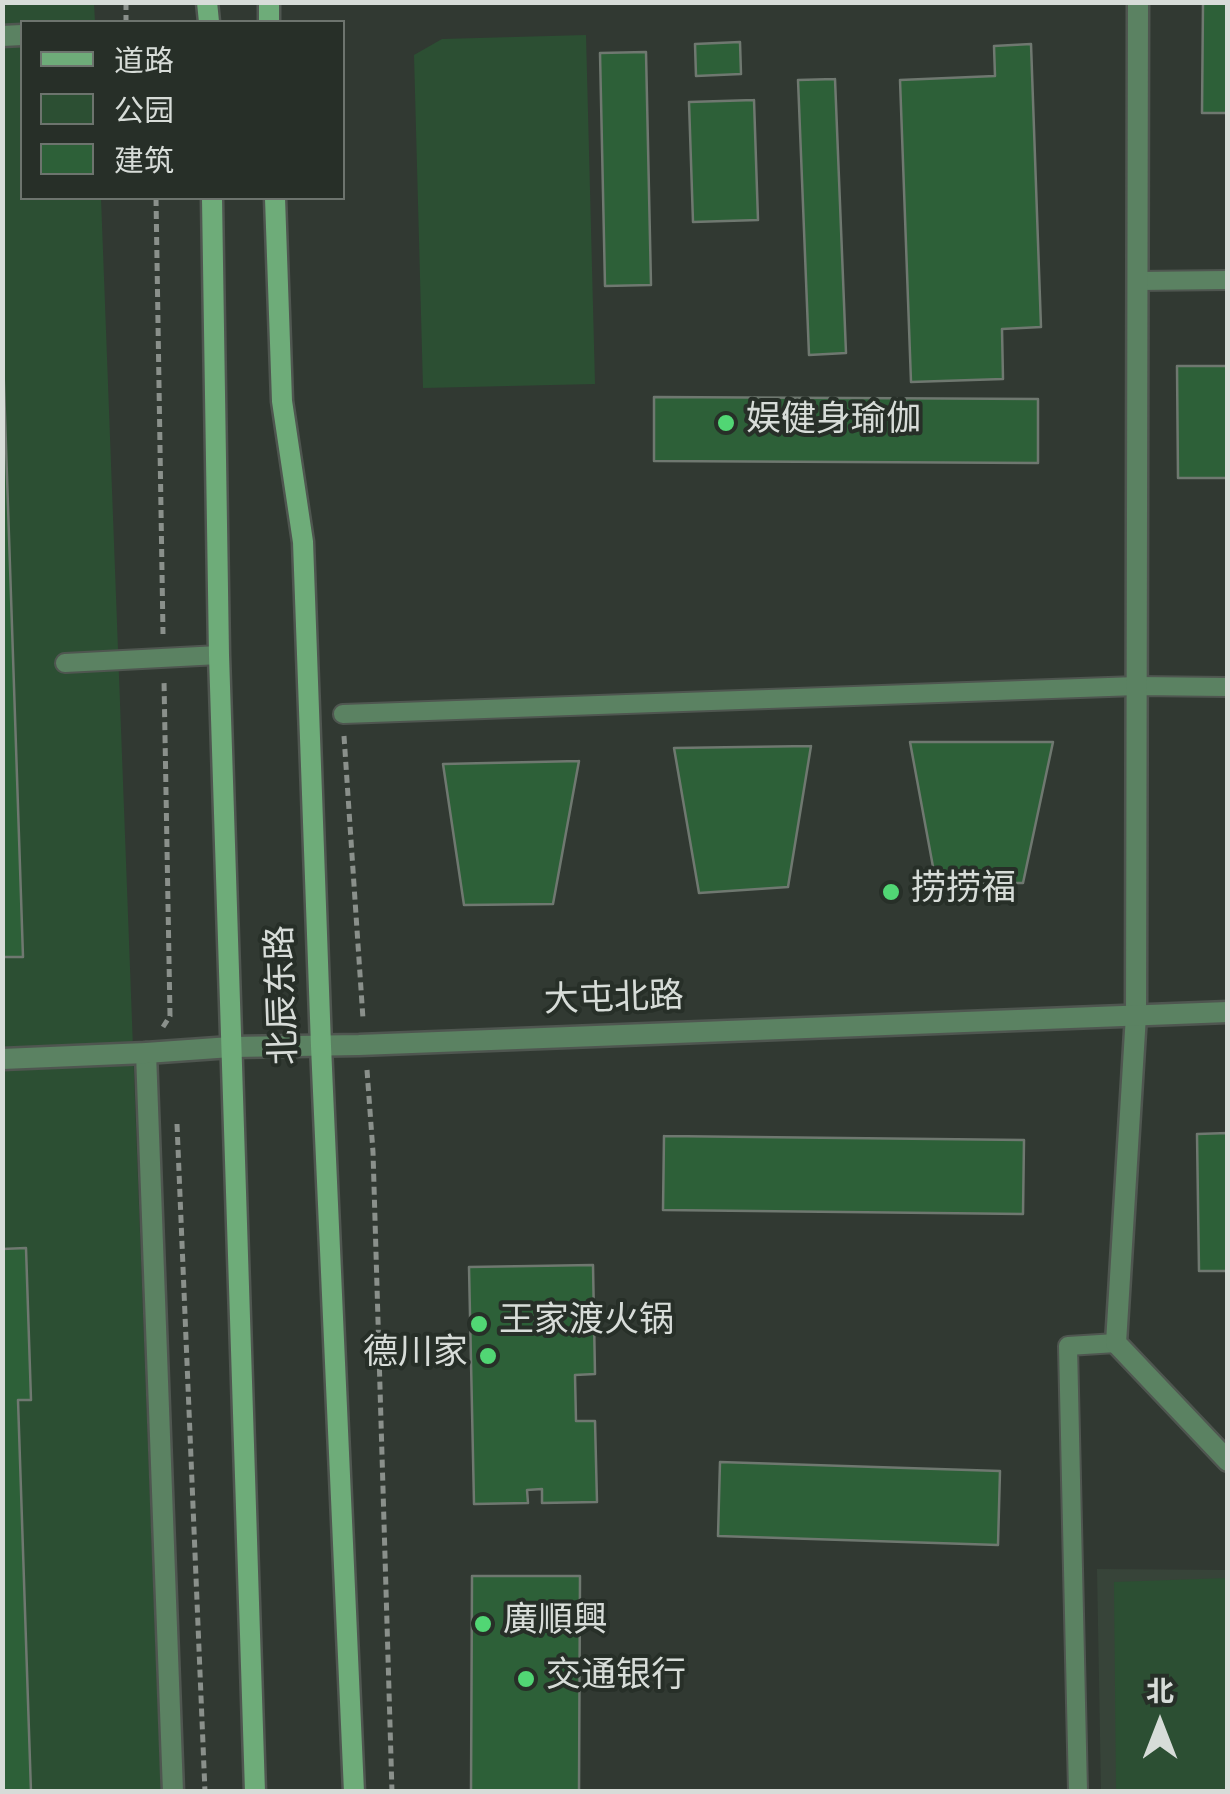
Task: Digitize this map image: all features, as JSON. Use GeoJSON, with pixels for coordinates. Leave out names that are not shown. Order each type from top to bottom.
{"type":"FeatureCollection","features":[{"type":"Feature","properties":{"kind":"main road","name":"北辰东路"},"geometry":{"type":"LineString","coordinates":[[212,200],[219,654],[255,1792]]}},
{"type":"Feature","properties":{"kind":"main road","name":"北辰东路"},"geometry":{"type":"LineString","coordinates":[[275,200],[282,402],[303,542],[320,1046],[354,1792]]}},
{"type":"Feature","properties":{"kind":"street"},"geometry":{"type":"LineString","coordinates":[[1138,2],[1136,1015],[1116,1343],[1228,1461]]}},
{"type":"Feature","properties":{"kind":"street","name":"大屯北路"},"geometry":{"type":"LineString","coordinates":[[2,1059],[231,1047],[1228,1012]]}},
{"type":"Feature","properties":{"kind":"street"},"geometry":{"type":"LineString","coordinates":[[146,1053],[173,1792]]}},
{"type":"Feature","properties":{"kind":"lane"},"geometry":{"type":"LineString","coordinates":[[1138,281],[1228,280]]}},
{"type":"Feature","properties":{"kind":"lane"},"geometry":{"type":"LineString","coordinates":[[65,663],[219,654]]}},
{"type":"Feature","properties":{"kind":"lane"},"geometry":{"type":"LineString","coordinates":[[343,714],[1137,686],[1228,687]]}},
{"type":"Feature","properties":{"kind":"lane"},"geometry":{"type":"LineString","coordinates":[[1078,1792],[1068,1346],[1116,1343]]}},
{"type":"Feature","properties":{"kind":"path"},"geometry":{"type":"LineString","coordinates":[[156,200],[172,1051]]}},
{"type":"Feature","properties":{"kind":"path"},"geometry":{"type":"LineString","coordinates":[[343,714],[373,1172],[392,1792]]}},
{"type":"Feature","properties":{"kind":"path"},"geometry":{"type":"LineString","coordinates":[[146,1053],[170,1016]]}},
{"type":"Feature","properties":{"kind":"path"},"geometry":{"type":"LineString","coordinates":[[176,1110],[204,1792]]}},
{"type":"Feature","properties":{"kind":"shaded area"},"geometry":{"type":"Polygon","coordinates":[[[1097,1569],[1227,1570],[1227,1791],[1101,1791],[1097,1569]]]}},
{"type":"Feature","properties":{"kind":"green space"},"geometry":{"type":"Polygon","coordinates":[[[3,3],[94,3],[95,20],[20,20],[20,200],[101,200],[161,1791],[3,1792],[3,3]]]}},
{"type":"Feature","properties":{"kind":"green space"},"geometry":{"type":"Polygon","coordinates":[[[586,35],[595,384],[423,388],[414,55],[442,39],[586,35]]]}},
{"type":"Feature","properties":{"kind":"green space"},"geometry":{"type":"Polygon","coordinates":[[[1227,1578],[1227,1791],[1116,1791],[1114,1582],[1227,1578]]]}},
{"type":"Feature","properties":{"kind":"building"},"geometry":{"type":"Polygon","coordinates":[[[1203,2],[1228,2],[1228,113],[1202,113],[1203,2]]]}},
{"type":"Feature","properties":{"kind":"building"},"geometry":{"type":"Polygon","coordinates":[[[740,42],[741,74],[696,76],[695,44],[740,42]]]}},
{"type":"Feature","properties":{"kind":"building"},"geometry":{"type":"Polygon","coordinates":[[[1031,44],[1041,327],[1002,329],[1003,379],[911,382],[900,80],[995,76],[994,46],[1031,44]]]}},
{"type":"Feature","properties":{"kind":"building"},"geometry":{"type":"Polygon","coordinates":[[[646,52],[651,285],[605,286],[600,53],[646,52]]]}},
{"type":"Feature","properties":{"kind":"building"},"geometry":{"type":"Polygon","coordinates":[[[835,79],[846,353],[809,355],[798,80],[835,79]]]}},
{"type":"Feature","properties":{"kind":"building"},"geometry":{"type":"Polygon","coordinates":[[[754,100],[758,220],[693,222],[689,102],[754,100]]]}},
{"type":"Feature","properties":{"kind":"building"},"geometry":{"type":"Polygon","coordinates":[[[2,326],[23,957],[2,957],[2,326]]]}},
{"type":"Feature","properties":{"kind":"building"},"geometry":{"type":"Polygon","coordinates":[[[1177,366],[1228,366],[1228,478],[1178,478],[1177,366]]]}},
{"type":"Feature","properties":{"kind":"building"},"geometry":{"type":"Polygon","coordinates":[[[654,397],[1038,399],[1038,463],[654,461],[654,397]]]}},
{"type":"Feature","properties":{"kind":"building"},"geometry":{"type":"Polygon","coordinates":[[[910,742],[1053,742],[1023,883],[936,883],[910,742]]]}},
{"type":"Feature","properties":{"kind":"building"},"geometry":{"type":"Polygon","coordinates":[[[811,746],[788,887],[699,893],[674,748],[811,746]]]}},
{"type":"Feature","properties":{"kind":"building"},"geometry":{"type":"Polygon","coordinates":[[[579,761],[553,904],[464,905],[443,764],[579,761]]]}},
{"type":"Feature","properties":{"kind":"building"},"geometry":{"type":"Polygon","coordinates":[[[1228,1133],[1228,1271],[1199,1271],[1197,1134],[1228,1133]]]}},
{"type":"Feature","properties":{"kind":"building"},"geometry":{"type":"Polygon","coordinates":[[[664,1136],[1024,1140],[1023,1214],[663,1210],[664,1136]]]}},
{"type":"Feature","properties":{"kind":"building"},"geometry":{"type":"Polygon","coordinates":[[[26,1248],[31,1400],[18,1400],[31,1792],[2,1792],[2,1249],[26,1248]]]}},
{"type":"Feature","properties":{"kind":"building"},"geometry":{"type":"Polygon","coordinates":[[[593,1265],[595,1374],[575,1375],[576,1421],[595,1421],[597,1502],[542,1503],[542,1489],[527,1490],[528,1503],[474,1504],[469,1267],[593,1265]]]}},
{"type":"Feature","properties":{"kind":"building"},"geometry":{"type":"Polygon","coordinates":[[[720,1462],[1000,1471],[998,1545],[718,1536],[720,1462]]]}},
{"type":"Feature","properties":{"kind":"building"},"geometry":{"type":"Polygon","coordinates":[[[472,1576],[580,1576],[579,1791],[471,1791],[472,1576]]]}},
{"type":"Feature","properties":{"kind":"place","name":"娱·健身瑜伽"},"geometry":{"type":"Point","coordinates":[726,423]}},
{"type":"Feature","properties":{"kind":"place","name":"捞捞福"},"geometry":{"type":"Point","coordinates":[891,892]}},
{"type":"Feature","properties":{"kind":"place","name":"王家渡火锅"},"geometry":{"type":"Point","coordinates":[479,1324]}},
{"type":"Feature","properties":{"kind":"place","name":"德川家"},"geometry":{"type":"Point","coordinates":[488,1356]}},
{"type":"Feature","properties":{"kind":"place","name":"廣順興"},"geometry":{"type":"Point","coordinates":[483,1624]}},
{"type":"Feature","properties":{"kind":"place","name":"交通银行"},"geometry":{"type":"Point","coordinates":[526,1679]}}]}
